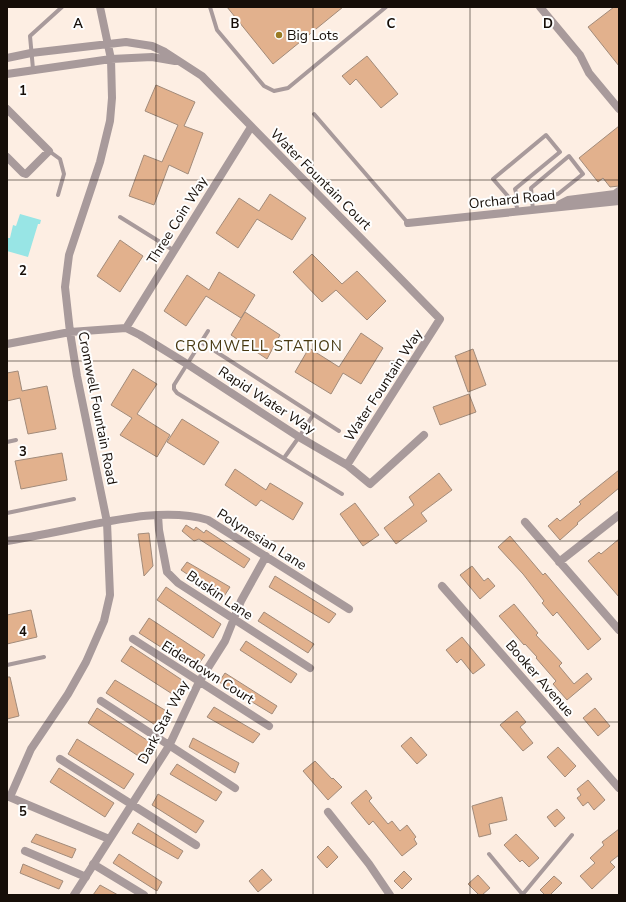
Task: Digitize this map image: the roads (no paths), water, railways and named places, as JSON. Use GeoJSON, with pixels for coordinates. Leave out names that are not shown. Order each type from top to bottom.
{"type":"FeatureCollection","features":[{"type":"Feature","properties":{"kind":"street","name":"Cromwell Fountain Road"},"geometry":{"type":"LineString","coordinates":[[8,797],[31,749],[68,694],[86,662],[104,621],[110,595],[107,522],[77,376],[70,332],[66,287],[66,272],[69,255],[100,162],[110,122],[112,98],[111,59],[100,7]]}},
{"type":"Feature","properties":{"kind":"street"},"geometry":{"type":"LineString","coordinates":[[540,7],[580,55],[589,73],[619,109]]}},
{"type":"Feature","properties":{"kind":"street","name":"Water Fountain Court"},"geometry":{"type":"LineString","coordinates":[[7,58],[31,52],[126,42],[152,46],[165,52],[202,76],[440,318]]}},
{"type":"Feature","properties":{"kind":"street","name":"Water Fountain Court"},"geometry":{"type":"LineString","coordinates":[[7,74],[33,69],[111,59],[152,57],[179,62]]}},
{"type":"Feature","properties":{"kind":"street"},"geometry":{"type":"LineString","coordinates":[[7,109],[49,151],[26,174],[23,173],[7,157]]}},
{"type":"Feature","properties":{"kind":"street","name":"Three Coin Way"},"geometry":{"type":"LineString","coordinates":[[126,328],[173,250],[251,127]]}},
{"type":"Feature","properties":{"kind":"street"},"geometry":{"type":"LineString","coordinates":[[552,208],[568,200],[615,194],[619,191]]}},
{"type":"Feature","properties":{"kind":"street","name":"Orchard Road"},"geometry":{"type":"LineString","coordinates":[[408,223],[517,208],[533,210],[619,201]]}},
{"type":"Feature","properties":{"kind":"street","name":"Water Fountain Way"},"geometry":{"type":"LineString","coordinates":[[347,465],[440,318]]}},
{"type":"Feature","properties":{"kind":"street"},"geometry":{"type":"LineString","coordinates":[[7,344],[70,332],[126,328]]}},
{"type":"Feature","properties":{"kind":"street","name":"Rapid Water Way"},"geometry":{"type":"LineString","coordinates":[[126,328],[188,364],[300,437],[347,465],[370,484],[424,435]]}},
{"type":"Feature","properties":{"kind":"street","name":"Polynesian Lane"},"geometry":{"type":"LineString","coordinates":[[7,541],[107,522],[158,515],[195,516],[208,520],[349,609]]}},
{"type":"Feature","properties":{"kind":"street","name":"Buskin Lane"},"geometry":{"type":"LineString","coordinates":[[158,515],[159,530],[167,572],[171,577],[178,584],[310,668]]}},
{"type":"Feature","properties":{"kind":"street"},"geometry":{"type":"LineString","coordinates":[[559,562],[619,515]]}},
{"type":"Feature","properties":{"kind":"street"},"geometry":{"type":"LineString","coordinates":[[525,522],[619,630]]}},
{"type":"Feature","properties":{"kind":"street","name":"Dark Star Way"},"geometry":{"type":"LineString","coordinates":[[74,895],[169,746],[200,682],[225,641],[241,601],[266,556]]}},
{"type":"Feature","properties":{"kind":"street","name":"Booker Avenue"},"geometry":{"type":"LineString","coordinates":[[442,586],[619,788]]}},
{"type":"Feature","properties":{"kind":"street","name":"Eiderdown Court"},"geometry":{"type":"LineString","coordinates":[[133,639],[269,726]]}},
{"type":"Feature","properties":{"kind":"street"},"geometry":{"type":"LineString","coordinates":[[101,701],[235,788]]}},
{"type":"Feature","properties":{"kind":"street"},"geometry":{"type":"LineString","coordinates":[[60,760],[196,845]]}},
{"type":"Feature","properties":{"kind":"street"},"geometry":{"type":"LineString","coordinates":[[8,797],[109,839]]}},
{"type":"Feature","properties":{"kind":"street"},"geometry":{"type":"LineString","coordinates":[[328,812],[369,864],[390,895]]}},
{"type":"Feature","properties":{"kind":"street"},"geometry":{"type":"LineString","coordinates":[[25,851],[86,877]]}},
{"type":"Feature","properties":{"kind":"street"},"geometry":{"type":"LineString","coordinates":[[93,864],[144,895]]}},
{"type":"Feature","properties":{"kind":"lane"},"geometry":{"type":"LineString","coordinates":[[33,69],[30,36],[62,7]]}},
{"type":"Feature","properties":{"kind":"lane"},"geometry":{"type":"LineString","coordinates":[[210,7],[217,30],[264,86],[274,91],[288,88],[384,8]]}},
{"type":"Feature","properties":{"kind":"lane"},"geometry":{"type":"LineString","coordinates":[[314,114],[408,223]]}},
{"type":"Feature","properties":{"kind":"lane"},"geometry":{"type":"LineString","coordinates":[[546,135],[560,152],[515,189],[518,200],[517,208],[493,178],[546,135]]}},
{"type":"Feature","properties":{"kind":"lane"},"geometry":{"type":"LineString","coordinates":[[49,151],[60,159],[64,174],[58,195]]}},
{"type":"Feature","properties":{"kind":"lane"},"geometry":{"type":"LineString","coordinates":[[532,198],[558,194],[583,174],[569,156],[531,188],[533,210]]}},
{"type":"Feature","properties":{"kind":"lane"},"geometry":{"type":"LineString","coordinates":[[120,217],[173,250]]}},
{"type":"Feature","properties":{"kind":"lane"},"geometry":{"type":"LineString","coordinates":[[208,331],[174,385],[174,389],[177,393],[342,494]]}},
{"type":"Feature","properties":{"kind":"lane"},"geometry":{"type":"LineString","coordinates":[[201,342],[339,431]]}},
{"type":"Feature","properties":{"kind":"lane"},"geometry":{"type":"LineString","coordinates":[[284,458],[300,437],[313,415]]}},
{"type":"Feature","properties":{"kind":"lane"},"geometry":{"type":"LineString","coordinates":[[7,442],[16,440]]}},
{"type":"Feature","properties":{"kind":"lane"},"geometry":{"type":"LineString","coordinates":[[7,513],[74,499]]}},
{"type":"Feature","properties":{"kind":"lane"},"geometry":{"type":"LineString","coordinates":[[7,665],[44,657]]}},
{"type":"Feature","properties":{"kind":"lane"},"geometry":{"type":"LineString","coordinates":[[489,854],[523,895],[572,836]]}},
{"type":"Feature","properties":{"kind":"water"},"geometry":{"type":"Polygon","coordinates":[[[20,214],[41,220],[40,224],[38,224],[28,257],[7,251],[7,238],[10,238],[13,225],[16,226],[20,214]]]}},
{"type":"Feature","properties":{"kind":"place","name":"Big Lots"},"geometry":{"type":"Point","coordinates":[279,35]}},
{"type":"Feature","properties":{"kind":"district","name":"CROMWELL STATION"},"geometry":{"type":"Point","coordinates":[259,346]}}]}
